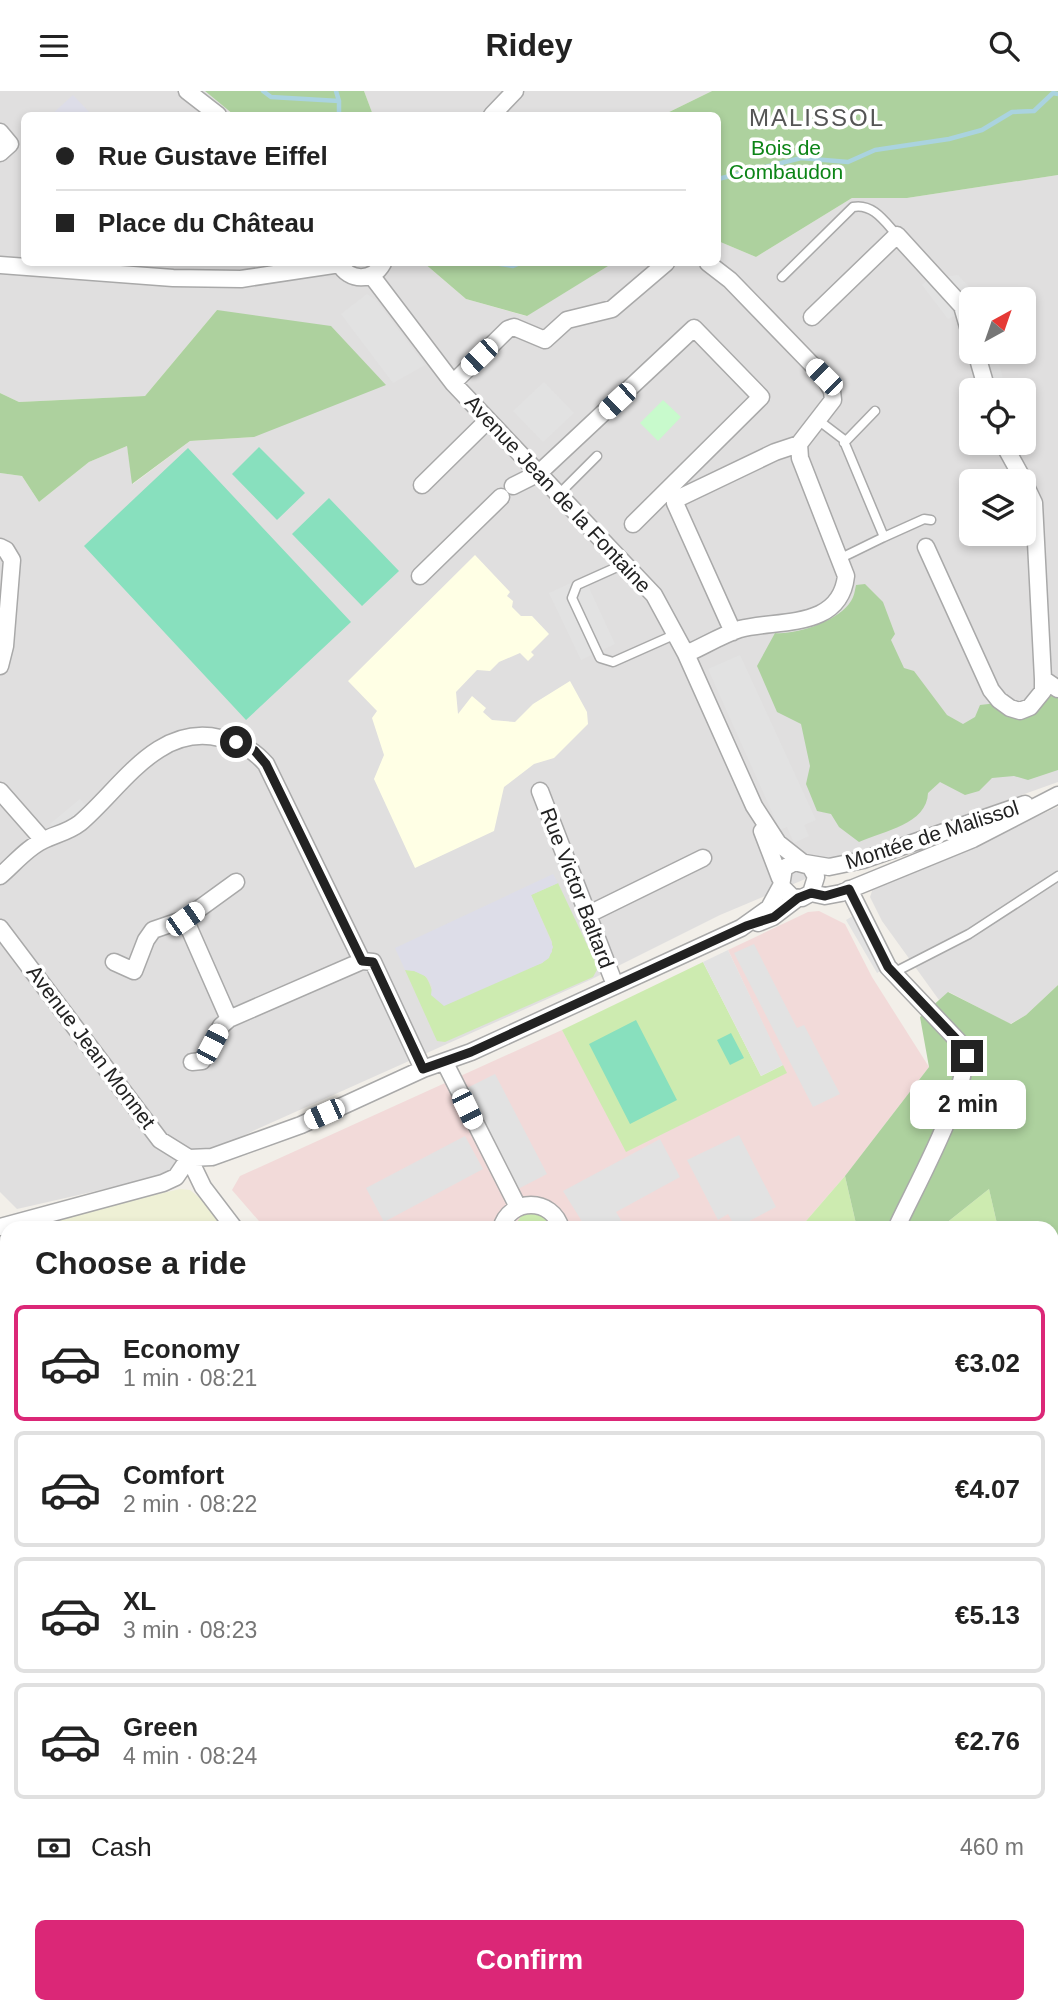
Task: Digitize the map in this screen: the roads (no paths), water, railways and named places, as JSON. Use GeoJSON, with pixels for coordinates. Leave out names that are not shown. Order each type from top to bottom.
{"type":"FeatureCollection","features":[{"type":"Feature","properties":{"kind":"street"},"geometry":{"type":"LineString","coordinates":[[187,91],[214,112]]}},
{"type":"Feature","properties":{"kind":"street"},"geometry":{"type":"LineString","coordinates":[[494,112],[510,92]]}},
{"type":"Feature","properties":{"kind":"street"},"geometry":{"type":"LineString","coordinates":[[0,132],[10,144],[0,153]]}},
{"type":"Feature","properties":{"kind":"street"},"geometry":{"type":"LineString","coordinates":[[812,317],[897,235],[959,303]]}},
{"type":"Feature","properties":{"kind":"street"},"geometry":{"type":"LineString","coordinates":[[0,265],[21,266]]}},
{"type":"Feature","properties":{"kind":"street"},"geometry":{"type":"LineString","coordinates":[[38,266],[241,271],[302,266]]}},
{"type":"Feature","properties":{"kind":"street"},"geometry":{"type":"LineString","coordinates":[[342,266],[350,275],[362,278],[371,275],[380,266]]}},
{"type":"Feature","properties":{"kind":"street"},"geometry":{"type":"LineString","coordinates":[[453,383],[508,329],[514,327],[545,340],[567,320],[612,309],[662,266]]}},
{"type":"Feature","properties":{"kind":"street"},"geometry":{"type":"LineString","coordinates":[[712,266],[730,280],[824,377],[832,391],[833,400],[799,444],[775,452],[679,498],[674,503],[733,632]]}},
{"type":"Feature","properties":{"kind":"street","name":"Avenue Jean de la Fontaine"},"geometry":{"type":"LineString","coordinates":[[371,275],[453,383],[626,562],[654,595],[686,654],[754,806],[780,882]]}},
{"type":"Feature","properties":{"kind":"street"},"geometry":{"type":"LineString","coordinates":[[420,576],[507,492],[539,473],[694,328],[761,397],[633,524]]}},
{"type":"Feature","properties":{"kind":"street"},"geometry":{"type":"LineString","coordinates":[[422,485],[488,420]]}},
{"type":"Feature","properties":{"kind":"street"},"geometry":{"type":"LineString","coordinates":[[686,654],[733,632],[754,626],[802,621],[824,613],[834,605],[845,587],[845,568],[800,458],[799,444]]}},
{"type":"Feature","properties":{"kind":"street"},"geometry":{"type":"LineString","coordinates":[[926,547],[991,690],[1010,708],[1020,711],[1030,707],[1043,691],[1036,542]]}},
{"type":"Feature","properties":{"kind":"street"},"geometry":{"type":"LineString","coordinates":[[0,547],[12,560],[5,646],[0,666]]}},
{"type":"Feature","properties":{"kind":"street"},"geometry":{"type":"LineString","coordinates":[[1043,679],[1058,689]]}},
{"type":"Feature","properties":{"kind":"street"},"geometry":{"type":"LineString","coordinates":[[0,876],[43,840],[65,834],[149,755],[187,735],[212,736],[254,750],[266,764],[362,961]]}},
{"type":"Feature","properties":{"kind":"street"},"geometry":{"type":"LineString","coordinates":[[0,791],[43,840]]}},
{"type":"Feature","properties":{"kind":"street","name":"Rue Victor Baltard"},"geometry":{"type":"LineString","coordinates":[[540,791],[615,985]]}},
{"type":"Feature","properties":{"kind":"street","name":"Montée de Malissol"},"geometry":{"type":"LineString","coordinates":[[803,862],[829,867],[863,860],[973,820],[1058,795]]}},
{"type":"Feature","properties":{"kind":"street","name":"Montée de Malissol"},"geometry":{"type":"LineString","coordinates":[[805,896],[825,896],[849,889],[973,839],[1058,795]]}},
{"type":"Feature","properties":{"kind":"street","name":"Avenue Jean de la Fontaine"},"geometry":{"type":"LineString","coordinates":[[754,806],[778,843],[803,862]]}},
{"type":"Feature","properties":{"kind":"street"},"geometry":{"type":"LineString","coordinates":[[589,914],[703,858]]}},
{"type":"Feature","properties":{"kind":"street"},"geometry":{"type":"LineString","coordinates":[[189,1158],[212,1157],[300,1125],[423,1069],[445,1063],[746,926],[774,917],[805,896],[816,877],[803,862],[788,865],[769,908],[746,926]]}},
{"type":"Feature","properties":{"kind":"street"},"geometry":{"type":"LineString","coordinates":[[114,962],[134,971],[149,935],[185,919],[236,881]]}},
{"type":"Feature","properties":{"kind":"street"},"geometry":{"type":"LineString","coordinates":[[780,882],[788,895],[805,896]]}},
{"type":"Feature","properties":{"kind":"street"},"geometry":{"type":"LineString","coordinates":[[849,889],[893,973],[964,1047],[967,1056],[964,1071],[928,1165],[900,1221]]}},
{"type":"Feature","properties":{"kind":"street"},"geometry":{"type":"LineString","coordinates":[[185,919],[229,1019]]}},
{"type":"Feature","properties":{"kind":"street","name":"Avenue Jean Monnet"},"geometry":{"type":"LineString","coordinates":[[0,928],[160,1140],[189,1158]]}},
{"type":"Feature","properties":{"kind":"street"},"geometry":{"type":"LineString","coordinates":[[192,1062],[202,1061],[221,1026],[229,1019],[362,961],[373,962],[423,1069]]}},
{"type":"Feature","properties":{"kind":"street"},"geometry":{"type":"LineString","coordinates":[[445,1063],[518,1207]]}},
{"type":"Feature","properties":{"kind":"street"},"geometry":{"type":"LineString","coordinates":[[22,1221],[163,1183],[176,1177],[189,1158]]}},
{"type":"Feature","properties":{"kind":"street"},"geometry":{"type":"LineString","coordinates":[[189,1158],[203,1187],[229,1221]]}},
{"type":"Feature","properties":{"kind":"street"},"geometry":{"type":"LineString","coordinates":[[506,1221],[509,1213],[518,1207],[535,1204],[545,1207],[554,1214],[557,1221]]}},
{"type":"Feature","properties":{"kind":"lane"},"geometry":{"type":"LineString","coordinates":[[782,277],[853,207],[861,206],[874,211],[897,235]]}},
{"type":"Feature","properties":{"kind":"lane"},"geometry":{"type":"LineString","coordinates":[[844,443],[875,411]]}},
{"type":"Feature","properties":{"kind":"lane"},"geometry":{"type":"LineString","coordinates":[[818,420],[844,443],[884,537]]}},
{"type":"Feature","properties":{"kind":"lane"},"geometry":{"type":"LineString","coordinates":[[559,493],[597,456]]}},
{"type":"Feature","properties":{"kind":"lane"},"geometry":{"type":"LineString","coordinates":[[841,558],[924,519],[931,520]]}},
{"type":"Feature","properties":{"kind":"lane"},"geometry":{"type":"LineString","coordinates":[[626,562],[578,585],[573,591],[572,598],[600,658],[613,662],[676,634]]}},
{"type":"Feature","properties":{"kind":"lane"},"geometry":{"type":"LineString","coordinates":[[893,973],[969,933],[1058,876]]}},
{"type":"Feature","properties":{"kind":"waterway"},"geometry":{"type":"LineString","coordinates":[[263,91],[271,97],[339,101],[339,112]]}},
{"type":"Feature","properties":{"kind":"waterway"},"geometry":{"type":"LineString","coordinates":[[336,91],[339,101]]}},
{"type":"Feature","properties":{"kind":"waterway"},"geometry":{"type":"LineString","coordinates":[[721,178],[801,158],[848,162],[875,150],[949,139],[982,130],[1012,112],[1034,111],[1053,93],[1058,94]]}},
{"type":"Feature","properties":{"kind":"district","name":"MALISSOL"},"geometry":{"type":"Point","coordinates":[817,118]}},
{"type":"Feature","properties":{"kind":"park label","name":"Bois de Combaudon"},"geometry":{"type":"Point","coordinates":[786,160]}}]}
